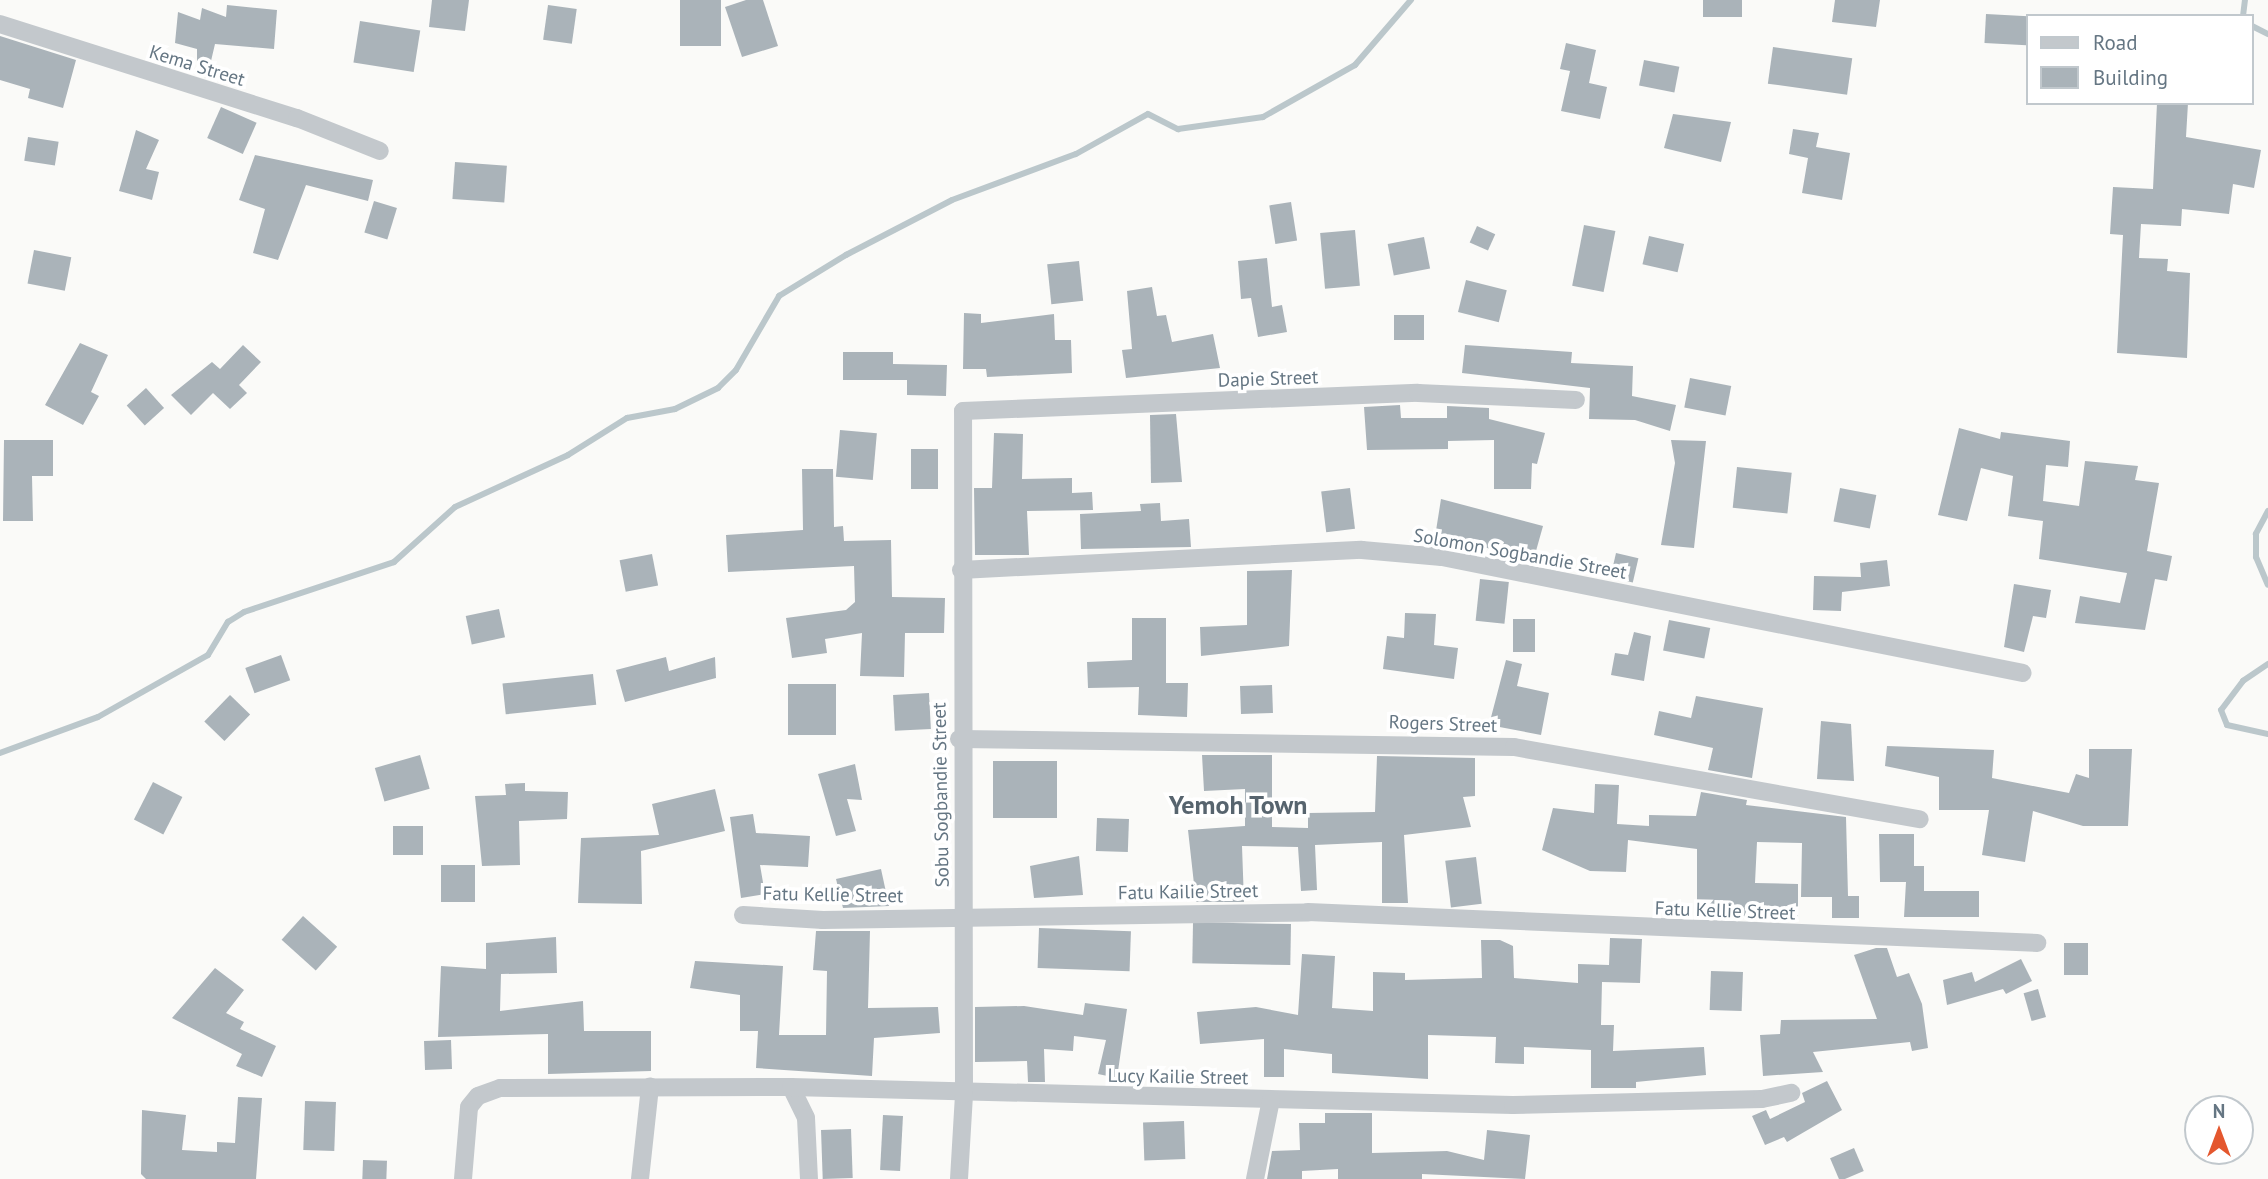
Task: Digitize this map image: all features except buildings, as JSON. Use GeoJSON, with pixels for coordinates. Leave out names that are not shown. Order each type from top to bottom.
{"type":"FeatureCollection","features":[{"type":"Feature","properties":{"kind":"street","name":"Kema Street"},"geometry":{"type":"LineString","coordinates":[[0,24],[297,118],[380,151]]}},
{"type":"Feature","properties":{"kind":"street","name":"Dapie Street"},"geometry":{"type":"LineString","coordinates":[[963,411],[1418,393],[1576,400]]}},
{"type":"Feature","properties":{"kind":"street","name":"Sobu Sogbandie Street"},"geometry":{"type":"LineString","coordinates":[[959,1179],[964,1094],[964,916],[959,739],[963,411]]}},
{"type":"Feature","properties":{"kind":"street","name":"Solomon Sogbandie Street"},"geometry":{"type":"LineString","coordinates":[[961,570],[1362,550],[1415,555],[2024,673]]}},
{"type":"Feature","properties":{"kind":"street","name":"Rogers Street"},"geometry":{"type":"LineString","coordinates":[[959,739],[1514,747],[1920,819]]}},
{"type":"Feature","properties":{"kind":"street","name":"Fatu Kailie Street"},"geometry":{"type":"LineString","coordinates":[[964,916],[1308,912],[1412,919]]}},
{"type":"Feature","properties":{"kind":"street","name":"Fatu Kellie Street"},"geometry":{"type":"LineString","coordinates":[[743,915],[964,916]]}},
{"type":"Feature","properties":{"kind":"street","name":"Fatu Kellie Street"},"geometry":{"type":"LineString","coordinates":[[1412,919],[2036,943]]}},
{"type":"Feature","properties":{"kind":"street","name":"Lucy Kailie Street"},"geometry":{"type":"LineString","coordinates":[[463,1179],[469,1107],[478,1096],[563,1086],[791,1087],[964,1094],[1527,1104],[1762,1099],[1791,1093]]}},
{"type":"Feature","properties":{"kind":"street"},"geometry":{"type":"LineString","coordinates":[[640,1179],[650,1087]]}},
{"type":"Feature","properties":{"kind":"street"},"geometry":{"type":"LineString","coordinates":[[791,1087],[806,1118],[809,1179]]}},
{"type":"Feature","properties":{"kind":"street"},"geometry":{"type":"LineString","coordinates":[[1255,1179],[1272,1100]]}},
{"type":"Feature","properties":{"kind":"waterway"},"geometry":{"type":"LineString","coordinates":[[0,753],[98,717],[208,655],[228,622],[244,612],[394,562],[455,507],[568,455],[627,418],[675,409],[718,388],[736,370],[779,296],[846,255],[952,200],[1076,154],[1148,114],[1178,129],[1263,117],[1355,65],[1411,0]]}},
{"type":"Feature","properties":{"kind":"waterway"},"geometry":{"type":"LineString","coordinates":[[2243,14],[2245,0]]}},
{"type":"Feature","properties":{"kind":"waterway"},"geometry":{"type":"LineString","coordinates":[[2254,27],[2268,34]]}},
{"type":"Feature","properties":{"kind":"waterway"},"geometry":{"type":"LineString","coordinates":[[2268,511],[2256,534],[2256,557],[2268,585]]}},
{"type":"Feature","properties":{"kind":"waterway"},"geometry":{"type":"LineString","coordinates":[[2268,664],[2243,681],[2221,710],[2227,725],[2268,734]]}},
{"type":"Feature","properties":{"kind":"district","name":"Yemoh Town"},"geometry":{"type":"Point","coordinates":[1238,805]}}]}
